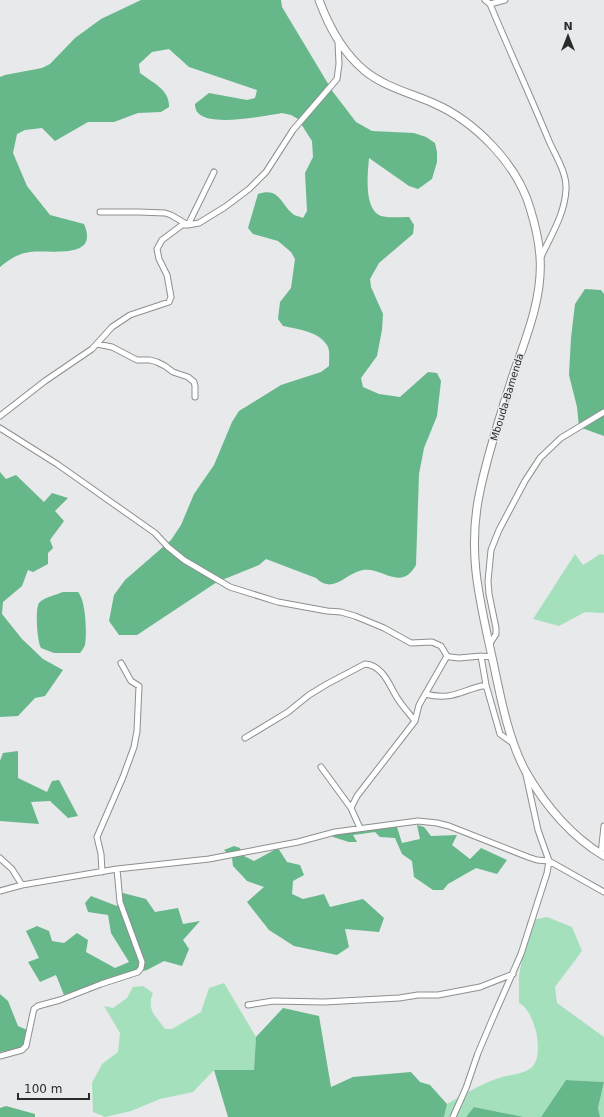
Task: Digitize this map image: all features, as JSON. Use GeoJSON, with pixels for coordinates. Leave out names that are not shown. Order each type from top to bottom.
{"type":"FeatureCollection","features":[{"type":"Feature","properties":{"kind":"highway","name":"Mbouda-Bamenda"},"geometry":{"type":"LineString","coordinates":[[319,0],[338,42],[351,58],[367,72],[390,86],[436,104],[472,126],[491,144],[509,166],[522,187],[529,205],[535,226],[540,258],[540,278],[530,324],[507,392],[479,492],[475,523],[474,549],[476,578],[504,710],[514,744],[525,770],[549,806],[572,832],[586,845],[602,855]]}},
{"type":"Feature","properties":{"kind":"street"},"geometry":{"type":"LineString","coordinates":[[505,0],[487,2],[563,173],[566,187],[566,199],[560,218],[540,258]]}},
{"type":"Feature","properties":{"kind":"street"},"geometry":{"type":"LineString","coordinates":[[0,416],[45,381],[98,344],[112,327],[130,315],[169,302],[167,275],[159,259],[157,249],[162,240],[182,225],[199,224],[225,207],[249,189],[266,172],[293,130],[337,79],[338,42]]}},
{"type":"Feature","properties":{"kind":"street"},"geometry":{"type":"LineString","coordinates":[[188,225],[214,172]]}},
{"type":"Feature","properties":{"kind":"street"},"geometry":{"type":"LineString","coordinates":[[100,212],[165,213],[188,225]]}},
{"type":"Feature","properties":{"kind":"street"},"geometry":{"type":"LineString","coordinates":[[98,344],[112,347],[138,360],[150,360],[157,362],[173,372],[188,377],[194,382],[195,397]]}},
{"type":"Feature","properties":{"kind":"street"},"geometry":{"type":"LineString","coordinates":[[490,645],[496,634],[496,628],[488,581],[491,550],[499,530],[540,458],[561,438],[604,412]]}},
{"type":"Feature","properties":{"kind":"street"},"geometry":{"type":"LineString","coordinates":[[0,428],[57,464],[155,533],[168,547],[184,560],[230,587],[278,602],[327,611],[341,612],[355,616],[384,628],[411,643],[427,642],[441,646],[447,656],[459,658],[481,656],[492,657]]}},
{"type":"Feature","properties":{"kind":"street"},"geometry":{"type":"LineString","coordinates":[[351,808],[357,796],[415,721],[419,705],[447,656]]}},
{"type":"Feature","properties":{"kind":"street"},"geometry":{"type":"LineString","coordinates":[[481,656],[486,685],[500,734],[514,744]]}},
{"type":"Feature","properties":{"kind":"street"},"geometry":{"type":"LineString","coordinates":[[102,872],[101,854],[97,837],[134,747],[138,724],[139,686],[131,681],[121,663]]}},
{"type":"Feature","properties":{"kind":"street"},"geometry":{"type":"LineString","coordinates":[[244,738],[288,712],[309,695],[365,664],[369,664],[381,673],[389,682],[396,697],[415,721]]}},
{"type":"Feature","properties":{"kind":"street"},"geometry":{"type":"LineString","coordinates":[[425,694],[434,696],[449,696],[460,694],[476,687],[486,685]]}},
{"type":"Feature","properties":{"kind":"street"},"geometry":{"type":"LineString","coordinates":[[321,767],[351,808],[360,828]]}},
{"type":"Feature","properties":{"kind":"street"},"geometry":{"type":"LineString","coordinates":[[453,1117],[466,1088],[487,1032],[513,974],[544,886],[549,861],[538,830],[525,770]]}},
{"type":"Feature","properties":{"kind":"street"},"geometry":{"type":"LineString","coordinates":[[0,891],[22,885],[117,869],[209,859],[298,842],[335,832],[418,821],[437,823],[460,830],[528,857],[537,860],[549,861],[604,892]]}},
{"type":"Feature","properties":{"kind":"street"},"geometry":{"type":"LineString","coordinates":[[602,855],[604,826]]}},
{"type":"Feature","properties":{"kind":"street"},"geometry":{"type":"LineString","coordinates":[[0,858],[12,869],[22,885]]}},
{"type":"Feature","properties":{"kind":"street"},"geometry":{"type":"LineString","coordinates":[[0,1056],[22,1050],[26,1046],[34,1009],[38,1006],[60,1000],[101,984],[138,972],[141,968],[142,962],[120,902],[117,869]]}},
{"type":"Feature","properties":{"kind":"street"},"geometry":{"type":"LineString","coordinates":[[248,1006],[273,1001],[324,1002],[399,998],[418,995],[438,995],[480,987],[513,974]]}},
{"type":"Feature","properties":{"kind":"green space"},"geometry":{"type":"Polygon","coordinates":[[[141,0],[281,0],[282,7],[333,92],[356,122],[372,131],[414,133],[426,137],[435,143],[437,162],[432,179],[418,189],[409,186],[369,158],[368,190],[371,206],[375,212],[384,217],[409,217],[414,225],[413,234],[379,263],[370,279],[371,287],[383,314],[382,330],[377,356],[361,378],[363,387],[379,394],[400,397],[428,372],[437,373],[441,381],[437,416],[424,448],[419,474],[416,565],[410,573],[404,577],[398,578],[370,570],[363,570],[340,582],[328,584],[322,583],[316,578],[266,559],[259,565],[217,582],[137,635],[119,635],[109,621],[114,595],[125,580],[171,540],[181,525],[194,494],[214,465],[232,422],[239,411],[281,385],[321,372],[329,366],[329,349],[325,342],[308,332],[283,326],[278,319],[280,302],[291,288],[295,259],[291,252],[278,241],[253,234],[248,228],[258,194],[265,192],[275,195],[289,211],[294,215],[303,218],[307,211],[305,173],[313,157],[312,141],[298,119],[291,115],[282,113],[226,120],[205,117],[198,113],[195,104],[209,93],[247,100],[255,98],[257,90],[189,67],[169,49],[152,52],[139,64],[140,73],[160,87],[167,96],[169,107],[161,112],[138,113],[114,122],[88,122],[55,141],[42,128],[25,130],[17,134],[13,153],[27,186],[50,215],[84,224],[87,236],[85,244],[79,248],[60,252],[38,251],[25,253],[14,257],[0,267],[0,77],[42,68],[50,64],[75,38],[101,19],[141,0]]]}},
{"type":"Feature","properties":{"kind":"green space"},"geometry":{"type":"Polygon","coordinates":[[[585,289],[601,290],[604,294],[604,436],[579,427],[577,407],[569,375],[575,304],[585,289]]]}},
{"type":"Feature","properties":{"kind":"green space"},"geometry":{"type":"Polygon","coordinates":[[[0,472],[6,479],[16,475],[44,502],[52,493],[68,498],[55,511],[64,521],[50,540],[53,548],[48,553],[48,564],[33,572],[28,570],[22,586],[3,602],[2,614],[22,639],[43,659],[63,670],[45,696],[35,698],[18,716],[0,717],[0,472]]]}},
{"type":"Feature","properties":{"kind":"green space"},"geometry":{"type":"Polygon","coordinates":[[[575,554],[583,565],[600,554],[604,555],[604,613],[585,612],[559,626],[533,619],[575,554]]]}},
{"type":"Feature","properties":{"kind":"green space"},"geometry":{"type":"Polygon","coordinates":[[[63,592],[78,592],[83,602],[86,640],[85,646],[80,653],[54,653],[41,648],[37,618],[39,603],[47,598],[63,592]]]}},
{"type":"Feature","properties":{"kind":"green space"},"geometry":{"type":"Polygon","coordinates":[[[18,751],[18,778],[47,792],[52,781],[59,780],[78,816],[68,818],[50,801],[31,802],[39,824],[0,821],[0,761],[3,753],[18,751]]]}},
{"type":"Feature","properties":{"kind":"green space"},"geometry":{"type":"Polygon","coordinates":[[[380,823],[396,824],[402,843],[420,839],[417,825],[424,827],[431,836],[457,835],[452,845],[470,859],[481,848],[507,860],[497,874],[476,868],[448,884],[443,890],[433,890],[414,877],[412,861],[402,854],[395,838],[380,837],[375,832],[353,835],[357,842],[349,842],[333,837],[331,831],[380,823]]]}},
{"type":"Feature","properties":{"kind":"green space"},"geometry":{"type":"Polygon","coordinates":[[[234,846],[240,848],[242,855],[254,861],[278,848],[287,862],[300,865],[304,875],[293,881],[292,894],[303,899],[324,894],[330,907],[363,899],[384,918],[379,932],[345,929],[349,947],[337,955],[294,946],[269,930],[247,902],[264,887],[247,881],[233,866],[232,858],[224,850],[234,846]]]}},
{"type":"Feature","properties":{"kind":"green space"},"geometry":{"type":"Polygon","coordinates":[[[123,893],[146,899],[155,912],[178,908],[183,924],[200,921],[183,940],[189,949],[182,966],[164,961],[147,970],[102,981],[64,995],[56,975],[40,982],[28,962],[39,958],[26,931],[37,926],[49,931],[52,941],[64,943],[77,933],[88,940],[86,952],[115,968],[129,962],[111,933],[108,915],[88,912],[85,903],[91,896],[117,906],[123,893]]]}},
{"type":"Feature","properties":{"kind":"green space"},"geometry":{"type":"Polygon","coordinates":[[[547,917],[572,927],[582,951],[555,987],[557,1003],[604,1037],[604,1082],[566,1080],[541,1117],[524,1117],[475,1107],[466,1117],[444,1117],[447,1104],[490,1081],[526,1071],[535,1063],[538,1049],[537,1035],[530,1015],[519,1003],[519,976],[527,921],[547,917]]]}},
{"type":"Feature","properties":{"kind":"green space"},"geometry":{"type":"Polygon","coordinates":[[[224,983],[256,1037],[254,1070],[214,1070],[193,1092],[160,1099],[131,1111],[105,1117],[93,1112],[92,1083],[102,1064],[118,1052],[120,1033],[104,1006],[113,1008],[127,998],[133,987],[143,986],[153,993],[151,1008],[155,1016],[165,1029],[172,1029],[201,1012],[209,988],[224,983]]]}},
{"type":"Feature","properties":{"kind":"green space"},"geometry":{"type":"Polygon","coordinates":[[[0,994],[8,1001],[18,1026],[27,1030],[26,1040],[20,1048],[0,1052],[0,994]]]}},
{"type":"Feature","properties":{"kind":"green space"},"geometry":{"type":"Polygon","coordinates":[[[283,1008],[319,1016],[331,1087],[353,1077],[411,1072],[420,1082],[430,1085],[447,1104],[444,1117],[228,1117],[214,1070],[254,1070],[256,1037],[283,1008]]]}},
{"type":"Feature","properties":{"kind":"green space"},"geometry":{"type":"Polygon","coordinates":[[[566,1080],[604,1082],[598,1108],[600,1117],[541,1117],[566,1080]]]}},
{"type":"Feature","properties":{"kind":"green space"},"geometry":{"type":"Polygon","coordinates":[[[604,1083],[604,1117],[600,1117],[598,1108],[604,1083]]]}},
{"type":"Feature","properties":{"kind":"green space"},"geometry":{"type":"Polygon","coordinates":[[[6,1106],[35,1114],[35,1117],[0,1117],[0,1108],[6,1106]]]}},
{"type":"Feature","properties":{"kind":"green space"},"geometry":{"type":"Polygon","coordinates":[[[474,1107],[524,1117],[466,1117],[474,1107]]]}}]}
